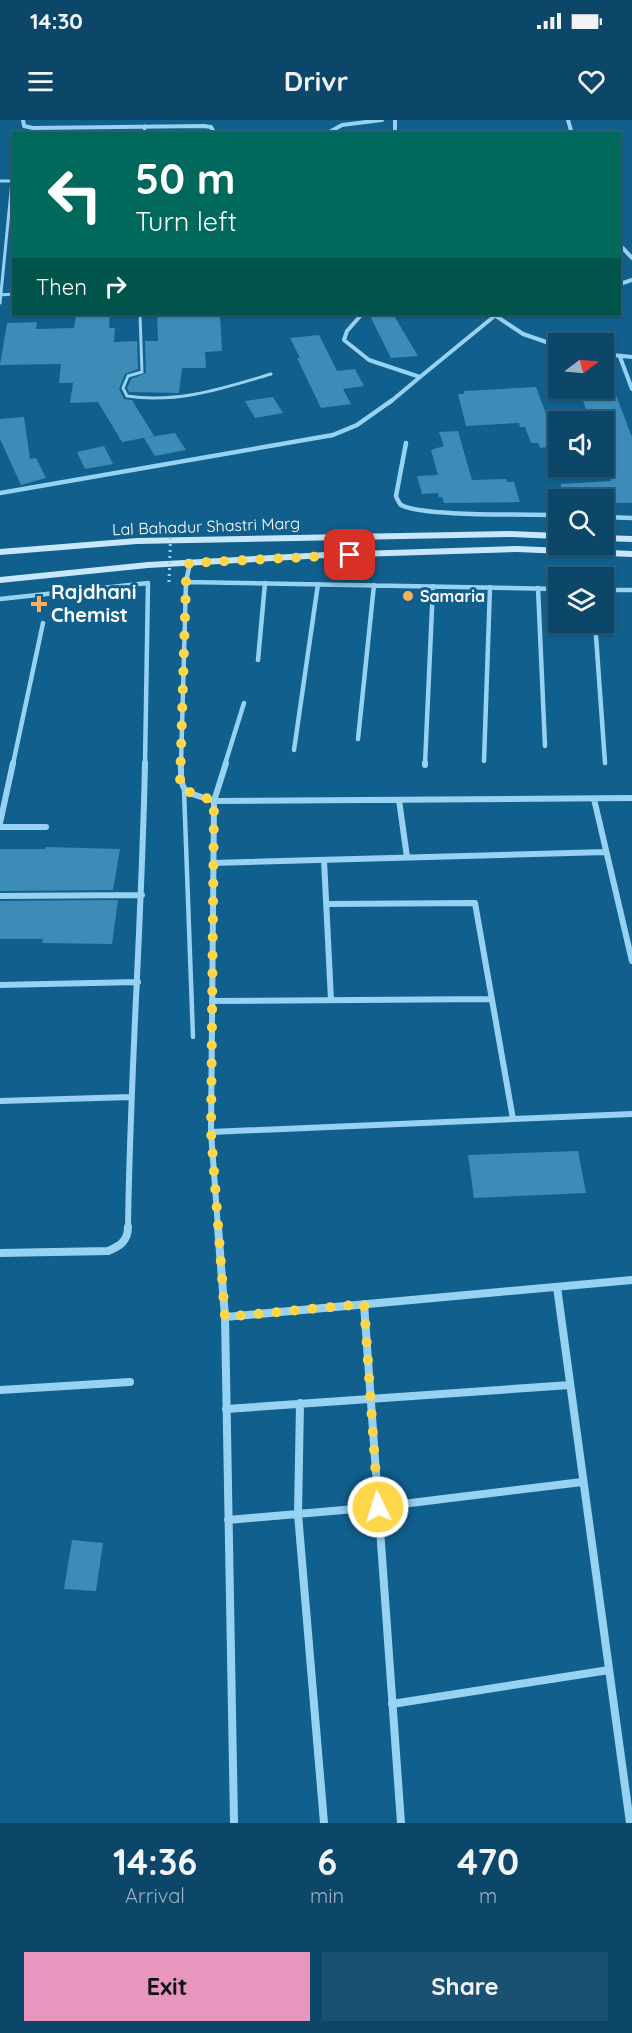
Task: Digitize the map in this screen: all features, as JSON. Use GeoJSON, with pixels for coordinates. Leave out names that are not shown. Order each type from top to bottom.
{"type":"FeatureCollection","features":[{"type":"Feature","properties":{"kind":"main road","name":"Lal Bahadur Shastri Marg"},"geometry":{"type":"LineString","coordinates":[[0,552],[137,541],[499,534],[548,536]]}},
{"type":"Feature","properties":{"kind":"main road"},"geometry":{"type":"LineString","coordinates":[[614,538],[632,539]]}},
{"type":"Feature","properties":{"kind":"main road","name":"Lal Bahadur Shastri Marg"},"geometry":{"type":"LineString","coordinates":[[0,580],[189,563],[315,556],[517,549],[632,554]]}},
{"type":"Feature","properties":{"kind":"street"},"geometry":{"type":"LineString","coordinates":[[23,120],[24,126],[33,128],[204,126],[212,127],[214,132]]}},
{"type":"Feature","properties":{"kind":"street"},"geometry":{"type":"LineString","coordinates":[[158,120],[158,126]]}},
{"type":"Feature","properties":{"kind":"street"},"geometry":{"type":"LineString","coordinates":[[330,132],[342,125],[382,120]]}},
{"type":"Feature","properties":{"kind":"street"},"geometry":{"type":"LineString","coordinates":[[621,246],[632,258]]}},
{"type":"Feature","properties":{"kind":"street"},"geometry":{"type":"LineString","coordinates":[[361,315],[347,332],[344,340],[352,350],[368,362],[420,377]]}},
{"type":"Feature","properties":{"kind":"street"},"geometry":{"type":"LineString","coordinates":[[0,493],[333,435],[366,421],[494,315]]}},
{"type":"Feature","properties":{"kind":"street"},"geometry":{"type":"LineString","coordinates":[[496,315],[515,329],[548,343]]}},
{"type":"Feature","properties":{"kind":"street"},"geometry":{"type":"LineString","coordinates":[[614,356],[632,357]]}},
{"type":"Feature","properties":{"kind":"street"},"geometry":{"type":"LineString","coordinates":[[620,357],[632,389]]}},
{"type":"Feature","properties":{"kind":"street"},"geometry":{"type":"LineString","coordinates":[[406,443],[396,496],[400,504],[411,509],[440,512],[548,515]]}},
{"type":"Feature","properties":{"kind":"street"},"geometry":{"type":"LineString","coordinates":[[614,517],[632,518]]}},
{"type":"Feature","properties":{"kind":"street"},"geometry":{"type":"LineString","coordinates":[[189,563],[186,582],[180,784],[184,790],[214,801],[632,798]]}},
{"type":"Feature","properties":{"kind":"street"},"geometry":{"type":"LineString","coordinates":[[186,582],[548,588]]}},
{"type":"Feature","properties":{"kind":"street"},"geometry":{"type":"LineString","coordinates":[[0,599],[148,583],[142,895],[130,1097],[128,1235],[120,1246],[108,1251],[0,1253]]}},
{"type":"Feature","properties":{"kind":"street"},"geometry":{"type":"LineString","coordinates":[[258,660],[265,583]]}},
{"type":"Feature","properties":{"kind":"street"},"geometry":{"type":"LineString","coordinates":[[294,750],[318,584]]}},
{"type":"Feature","properties":{"kind":"street"},"geometry":{"type":"LineString","coordinates":[[358,739],[374,585]]}},
{"type":"Feature","properties":{"kind":"street"},"geometry":{"type":"LineString","coordinates":[[425,765],[433,586]]}},
{"type":"Feature","properties":{"kind":"street"},"geometry":{"type":"LineString","coordinates":[[484,761],[490,587]]}},
{"type":"Feature","properties":{"kind":"street"},"geometry":{"type":"LineString","coordinates":[[538,588],[545,746]]}},
{"type":"Feature","properties":{"kind":"street"},"geometry":{"type":"LineString","coordinates":[[614,590],[632,590]]}},
{"type":"Feature","properties":{"kind":"street"},"geometry":{"type":"LineString","coordinates":[[43,623],[0,825],[46,827]]}},
{"type":"Feature","properties":{"kind":"street"},"geometry":{"type":"LineString","coordinates":[[596,633],[605,763]]}},
{"type":"Feature","properties":{"kind":"street"},"geometry":{"type":"LineString","coordinates":[[234,1823],[225,1317],[211,1132],[213,862],[214,801],[244,703]]}},
{"type":"Feature","properties":{"kind":"street"},"geometry":{"type":"LineString","coordinates":[[594,799],[632,961]]}},
{"type":"Feature","properties":{"kind":"street"},"geometry":{"type":"LineString","coordinates":[[399,800],[408,857]]}},
{"type":"Feature","properties":{"kind":"street"},"geometry":{"type":"LineString","coordinates":[[213,862],[606,852]]}},
{"type":"Feature","properties":{"kind":"street"},"geometry":{"type":"LineString","coordinates":[[324,860],[331,1000]]}},
{"type":"Feature","properties":{"kind":"street"},"geometry":{"type":"LineString","coordinates":[[0,896],[142,895]]}},
{"type":"Feature","properties":{"kind":"street"},"geometry":{"type":"LineString","coordinates":[[326,904],[475,903],[513,1119]]}},
{"type":"Feature","properties":{"kind":"street"},"geometry":{"type":"LineString","coordinates":[[0,985],[138,982]]}},
{"type":"Feature","properties":{"kind":"street"},"geometry":{"type":"LineString","coordinates":[[212,1001],[492,999]]}},
{"type":"Feature","properties":{"kind":"street"},"geometry":{"type":"LineString","coordinates":[[0,1101],[130,1097]]}},
{"type":"Feature","properties":{"kind":"street"},"geometry":{"type":"LineString","coordinates":[[211,1132],[632,1114]]}},
{"type":"Feature","properties":{"kind":"street"},"geometry":{"type":"LineString","coordinates":[[225,1317],[632,1280]]}},
{"type":"Feature","properties":{"kind":"street"},"geometry":{"type":"LineString","coordinates":[[557,1287],[630,1823]]}},
{"type":"Feature","properties":{"kind":"street"},"geometry":{"type":"LineString","coordinates":[[364,1304],[400,1823]]}},
{"type":"Feature","properties":{"kind":"street"},"geometry":{"type":"LineString","coordinates":[[0,1389],[130,1382]]}},
{"type":"Feature","properties":{"kind":"street"},"geometry":{"type":"LineString","coordinates":[[226,1409],[370,1397],[570,1385]]}},
{"type":"Feature","properties":{"kind":"street"},"geometry":{"type":"LineString","coordinates":[[300,1403],[298,1514],[324,1823]]}},
{"type":"Feature","properties":{"kind":"street"},"geometry":{"type":"LineString","coordinates":[[228,1520],[378,1507],[582,1482]]}},
{"type":"Feature","properties":{"kind":"street"},"geometry":{"type":"LineString","coordinates":[[392,1704],[609,1670]]}},
{"type":"Feature","properties":{"kind":"lane"},"geometry":{"type":"LineString","coordinates":[[144,132],[145,126]]}},
{"type":"Feature","properties":{"kind":"lane"},"geometry":{"type":"LineString","coordinates":[[0,303],[12,190]]}},
{"type":"Feature","properties":{"kind":"lane"},"geometry":{"type":"LineString","coordinates":[[140,315],[142,372],[128,376],[123,388],[127,396],[140,400],[191,395],[271,374]]}},
{"type":"Feature","properties":{"kind":"lane"},"geometry":{"type":"LineString","coordinates":[[184,790],[193,1037]]}},
{"type":"Feature","properties":{"kind":"path"},"geometry":{"type":"LineString","coordinates":[[169,582],[171,525]]}},
{"type":"Feature","properties":{"kind":"building"},"geometry":{"type":"Polygon","coordinates":[[[76,315],[110,315],[109,328],[115,328],[114,342],[137,341],[138,369],[125,374],[119,389],[124,399],[132,400],[154,436],[122,442],[98,402],[70,403],[73,383],[59,383],[61,364],[0,365],[7,323],[37,322],[36,329],[74,328],[76,315]]]}},
{"type":"Feature","properties":{"kind":"building"},"geometry":{"type":"Polygon","coordinates":[[[157,315],[220,315],[222,351],[205,352],[206,368],[182,368],[179,393],[129,392],[127,388],[131,379],[146,373],[145,341],[158,341],[157,315]]]}},
{"type":"Feature","properties":{"kind":"building"},"geometry":{"type":"Polygon","coordinates":[[[370,315],[394,315],[418,356],[391,358],[370,315]]]}},
{"type":"Feature","properties":{"kind":"building"},"geometry":{"type":"Polygon","coordinates":[[[319,335],[337,371],[355,369],[364,386],[343,389],[351,404],[321,408],[297,358],[300,358],[290,338],[319,335]]]}},
{"type":"Feature","properties":{"kind":"building"},"geometry":{"type":"Polygon","coordinates":[[[536,387],[548,419],[548,447],[540,448],[538,443],[531,443],[525,427],[520,427],[519,423],[466,426],[458,394],[464,394],[464,391],[536,387]]]}},
{"type":"Feature","properties":{"kind":"building"},"geometry":{"type":"Polygon","coordinates":[[[614,390],[632,437],[632,503],[614,503],[614,489],[561,489],[561,484],[611,481],[610,477],[614,477],[614,411],[586,411],[583,399],[614,399],[614,390]]]}},
{"type":"Feature","properties":{"kind":"building"},"geometry":{"type":"Polygon","coordinates":[[[273,397],[283,413],[255,418],[245,401],[273,397]]]}},
{"type":"Feature","properties":{"kind":"building"},"geometry":{"type":"Polygon","coordinates":[[[24,417],[30,459],[36,458],[46,478],[21,485],[0,439],[0,419],[24,417]]]}},
{"type":"Feature","properties":{"kind":"building"},"geometry":{"type":"Polygon","coordinates":[[[458,431],[472,480],[506,479],[507,482],[514,482],[520,502],[444,503],[438,493],[422,494],[417,476],[438,475],[431,450],[444,446],[439,432],[458,431]]]}},
{"type":"Feature","properties":{"kind":"building"},"geometry":{"type":"Polygon","coordinates":[[[175,433],[186,450],[155,456],[144,438],[175,433]]]}},
{"type":"Feature","properties":{"kind":"building"},"geometry":{"type":"Polygon","coordinates":[[[104,446],[113,464],[85,469],[77,452],[104,446]]]}},
{"type":"Feature","properties":{"kind":"building"},"geometry":{"type":"Polygon","coordinates":[[[46,847],[120,849],[113,890],[0,891],[0,849],[45,849],[46,847]]]}},
{"type":"Feature","properties":{"kind":"building"},"geometry":{"type":"Polygon","coordinates":[[[118,900],[112,944],[42,943],[43,939],[0,939],[0,901],[118,900]]]}},
{"type":"Feature","properties":{"kind":"building"},"geometry":{"type":"Polygon","coordinates":[[[578,1151],[586,1193],[474,1198],[468,1155],[578,1151]]]}},
{"type":"Feature","properties":{"kind":"building"},"geometry":{"type":"Polygon","coordinates":[[[72,1540],[103,1543],[96,1591],[64,1589],[72,1540]]]}},
{"type":"Feature","properties":{"kind":"place","name":"Samaria"},"geometry":{"type":"Point","coordinates":[408,596]}},
{"type":"Feature","properties":{"kind":"place","name":"Rajdhani Chemist"},"geometry":{"type":"Point","coordinates":[39,604]}},
{"type":"Feature","properties":{"kind":"route"},"geometry":{"type":"LineString","coordinates":[[350,555],[189,563],[186,582],[180,784],[184,790],[196,796],[214,801],[211,1132],[225,1317],[364,1304],[378,1507]]}}]}
